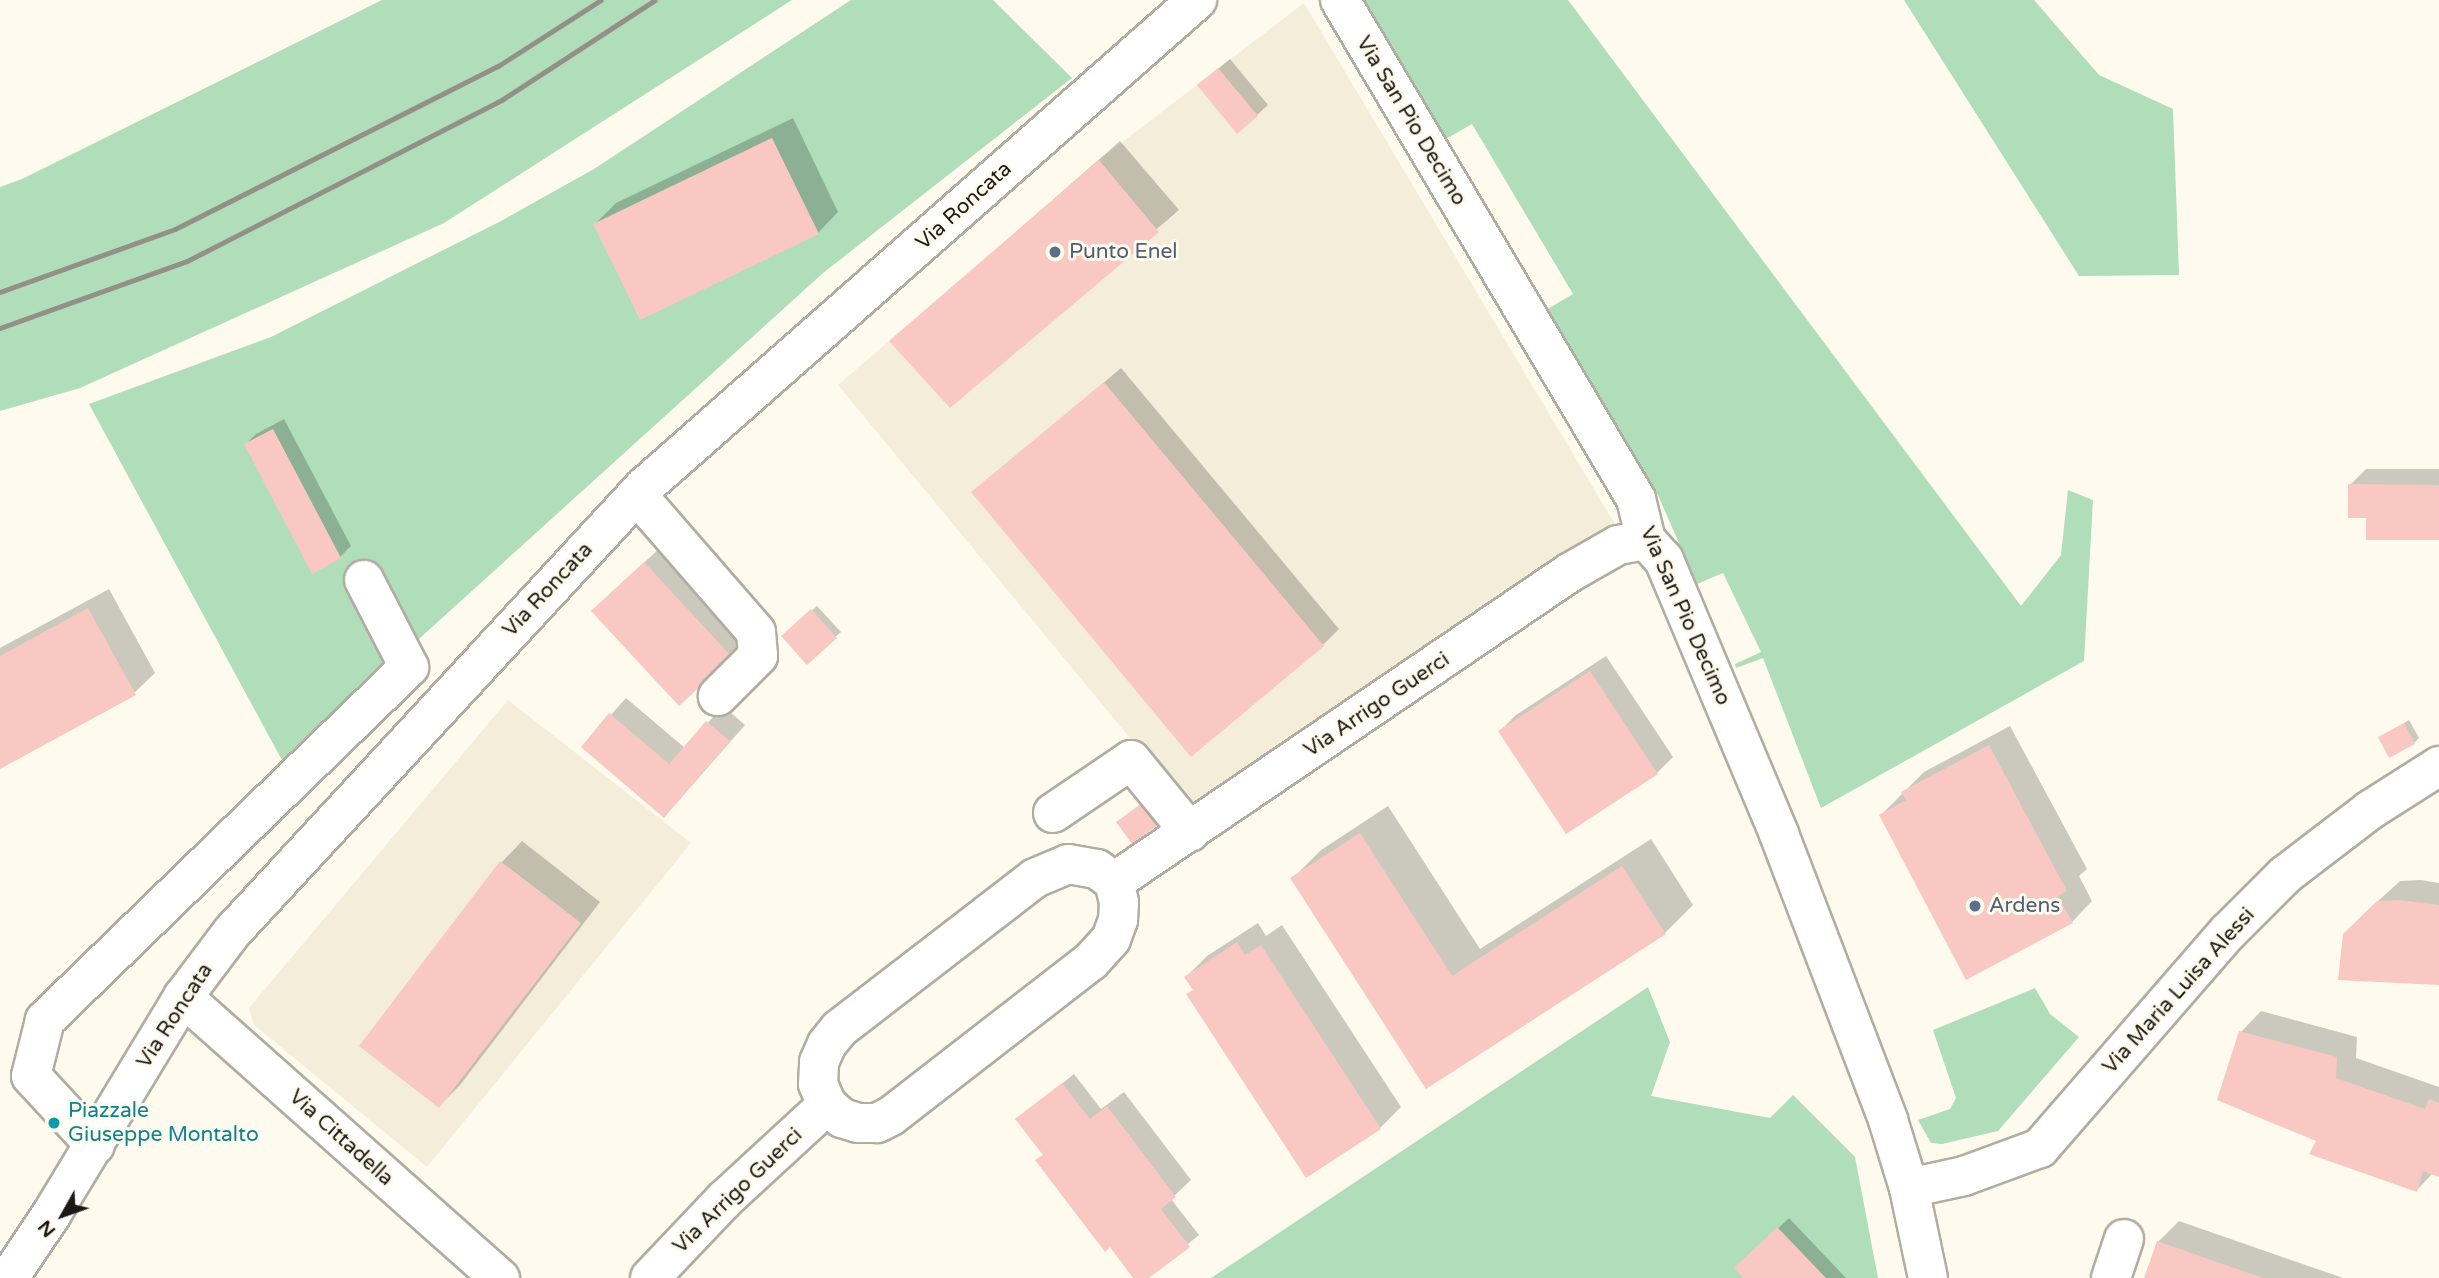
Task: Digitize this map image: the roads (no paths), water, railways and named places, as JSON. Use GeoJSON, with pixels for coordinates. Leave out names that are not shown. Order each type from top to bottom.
{"type":"FeatureCollection","features":[{"type":"Feature","properties":{"kind":"street","name":"Via Roncata"},"geometry":{"type":"LineString","coordinates":[[9,1278],[94,1145],[183,997],[232,932],[637,495],[1196,0]]}},
{"type":"Feature","properties":{"kind":"street","name":"Via San Pio Decimo"},"geometry":{"type":"LineString","coordinates":[[1340,0],[1636,499],[1646,540],[1664,560],[1779,834],[1888,1120],[1909,1188],[1928,1278]]}},
{"type":"Feature","properties":{"kind":"street"},"geometry":{"type":"LineString","coordinates":[[637,495],[756,632],[758,656],[718,696]]}},
{"type":"Feature","properties":{"kind":"street","name":"Via Arrigo Guerci"},"geometry":{"type":"LineString","coordinates":[[1114,882],[1569,573],[1618,545],[1646,540]]}},
{"type":"Feature","properties":{"kind":"street"},"geometry":{"type":"LineString","coordinates":[[94,1145],[31,1076],[45,1020],[409,667],[364,580]]}},
{"type":"Feature","properties":{"kind":"street"},"geometry":{"type":"LineString","coordinates":[[1053,813],[1131,760],[1190,832]]}},
{"type":"Feature","properties":{"kind":"street","name":"Via Maria Luisa Alessi"},"geometry":{"type":"LineString","coordinates":[[1909,1188],[1964,1176],[2040,1147],[2228,932],[2285,875],[2370,810],[2439,766]]}},
{"type":"Feature","properties":{"kind":"street"},"geometry":{"type":"LineString","coordinates":[[1068,864],[1097,869],[1114,882],[1119,902],[1118,920],[1111,940],[1091,961],[906,1106],[877,1123],[858,1123],[842,1118],[827,1105],[818,1084],[820,1062],[827,1044],[839,1030],[1035,878],[1068,864]]}},
{"type":"Feature","properties":{"kind":"street","name":"Via Cittadella"},"geometry":{"type":"LineString","coordinates":[[183,997],[500,1278]]}},
{"type":"Feature","properties":{"kind":"street","name":"Via Arrigo Guerci"},"geometry":{"type":"LineString","coordinates":[[650,1278],[724,1200],[827,1105]]}},
{"type":"Feature","properties":{"kind":"street"},"geometry":{"type":"LineString","coordinates":[[2111,1278],[2124,1239]]}},
{"type":"Feature","properties":{"kind":"railway"},"geometry":{"type":"LineString","coordinates":[[0,292],[175,229],[498,66],[601,0]]}},
{"type":"Feature","properties":{"kind":"railway"},"geometry":{"type":"LineString","coordinates":[[0,328],[187,261],[503,99],[655,0]]}},
{"type":"Feature","properties":{"kind":"place","name":"Punto Enel"},"geometry":{"type":"Point","coordinates":[1055,252]}},
{"type":"Feature","properties":{"kind":"place","name":"Ardens"},"geometry":{"type":"Point","coordinates":[1975,906]}},
{"type":"Feature","properties":{"kind":"place","name":"Piazzale Giuseppe Montalto"},"geometry":{"type":"Point","coordinates":[54,1123]}}]}
